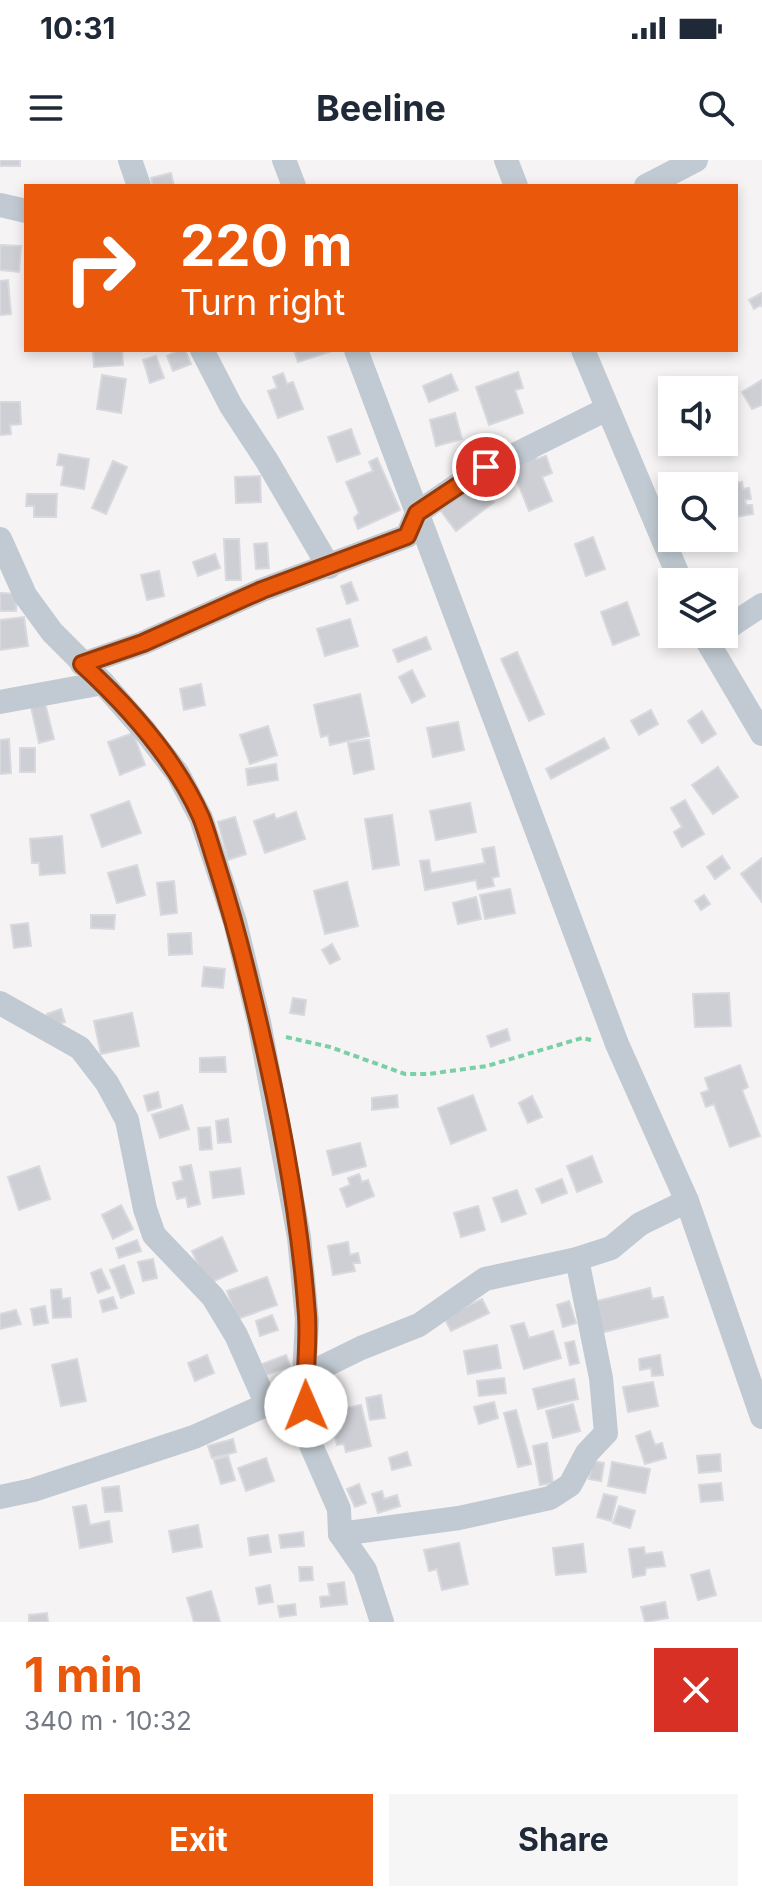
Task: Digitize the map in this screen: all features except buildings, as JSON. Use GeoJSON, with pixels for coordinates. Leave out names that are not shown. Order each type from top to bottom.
{"type":"FeatureCollection","features":[{"type":"Feature","properties":{"kind":"street"},"geometry":{"type":"LineString","coordinates":[[130,160],[138,184]]}},
{"type":"Feature","properties":{"kind":"street"},"geometry":{"type":"LineString","coordinates":[[284,160],[293,184]]}},
{"type":"Feature","properties":{"kind":"street"},"geometry":{"type":"LineString","coordinates":[[506,160],[515,184]]}},
{"type":"Feature","properties":{"kind":"street"},"geometry":{"type":"LineString","coordinates":[[650,184],[696,160]]}},
{"type":"Feature","properties":{"kind":"street"},"geometry":{"type":"LineString","coordinates":[[0,205],[24,211]]}},
{"type":"Feature","properties":{"kind":"street"},"geometry":{"type":"LineString","coordinates":[[203,352],[231,406],[329,567]]}},
{"type":"Feature","properties":{"kind":"street"},"geometry":{"type":"LineString","coordinates":[[357,352],[617,1044],[687,1201],[762,1417]]}},
{"type":"Feature","properties":{"kind":"street"},"geometry":{"type":"LineString","coordinates":[[584,352],[675,568]]}},
{"type":"Feature","properties":{"kind":"street"},"geometry":{"type":"LineString","coordinates":[[82,664],[143,643],[262,590],[407,536],[417,513],[486,467],[607,409]]}},
{"type":"Feature","properties":{"kind":"street"},"geometry":{"type":"LineString","coordinates":[[0,539],[25,595],[52,632],[145,731],[178,774],[201,818],[235,922],[261,1032],[299,1237],[307,1320],[304,1376],[307,1436],[339,1509],[340,1534],[365,1570],[382,1622]]}},
{"type":"Feature","properties":{"kind":"street"},"geometry":{"type":"LineString","coordinates":[[738,620],[762,605]]}},
{"type":"Feature","properties":{"kind":"street"},"geometry":{"type":"LineString","coordinates":[[719,648],[762,734]]}},
{"type":"Feature","properties":{"kind":"street"},"geometry":{"type":"LineString","coordinates":[[0,702],[103,683]]}},
{"type":"Feature","properties":{"kind":"street"},"geometry":{"type":"LineString","coordinates":[[0,1003],[80,1048],[107,1083],[127,1120],[145,1209],[154,1235],[213,1297],[236,1335],[268,1404]]}},
{"type":"Feature","properties":{"kind":"street"},"geometry":{"type":"LineString","coordinates":[[0,1497],[33,1490],[194,1437],[268,1404],[304,1376],[361,1348],[419,1325],[485,1279],[577,1259],[611,1248],[640,1224],[687,1201]]}},
{"type":"Feature","properties":{"kind":"street"},"geometry":{"type":"LineString","coordinates":[[340,1534],[472,1515],[550,1498],[570,1485],[587,1453],[606,1433],[601,1378],[577,1259]]}},
{"type":"Feature","properties":{"kind":"path"},"geometry":{"type":"LineString","coordinates":[[261,1032],[330,1047],[405,1074],[487,1066],[582,1038],[617,1044]]}},
{"type":"Feature","properties":{"kind":"route"},"geometry":{"type":"LineString","coordinates":[[306,1406],[307,1320],[299,1237],[279,1119],[235,922],[201,818],[178,774],[145,731],[82,664],[143,643],[262,590],[407,536],[417,513],[486,467]]}}]}
